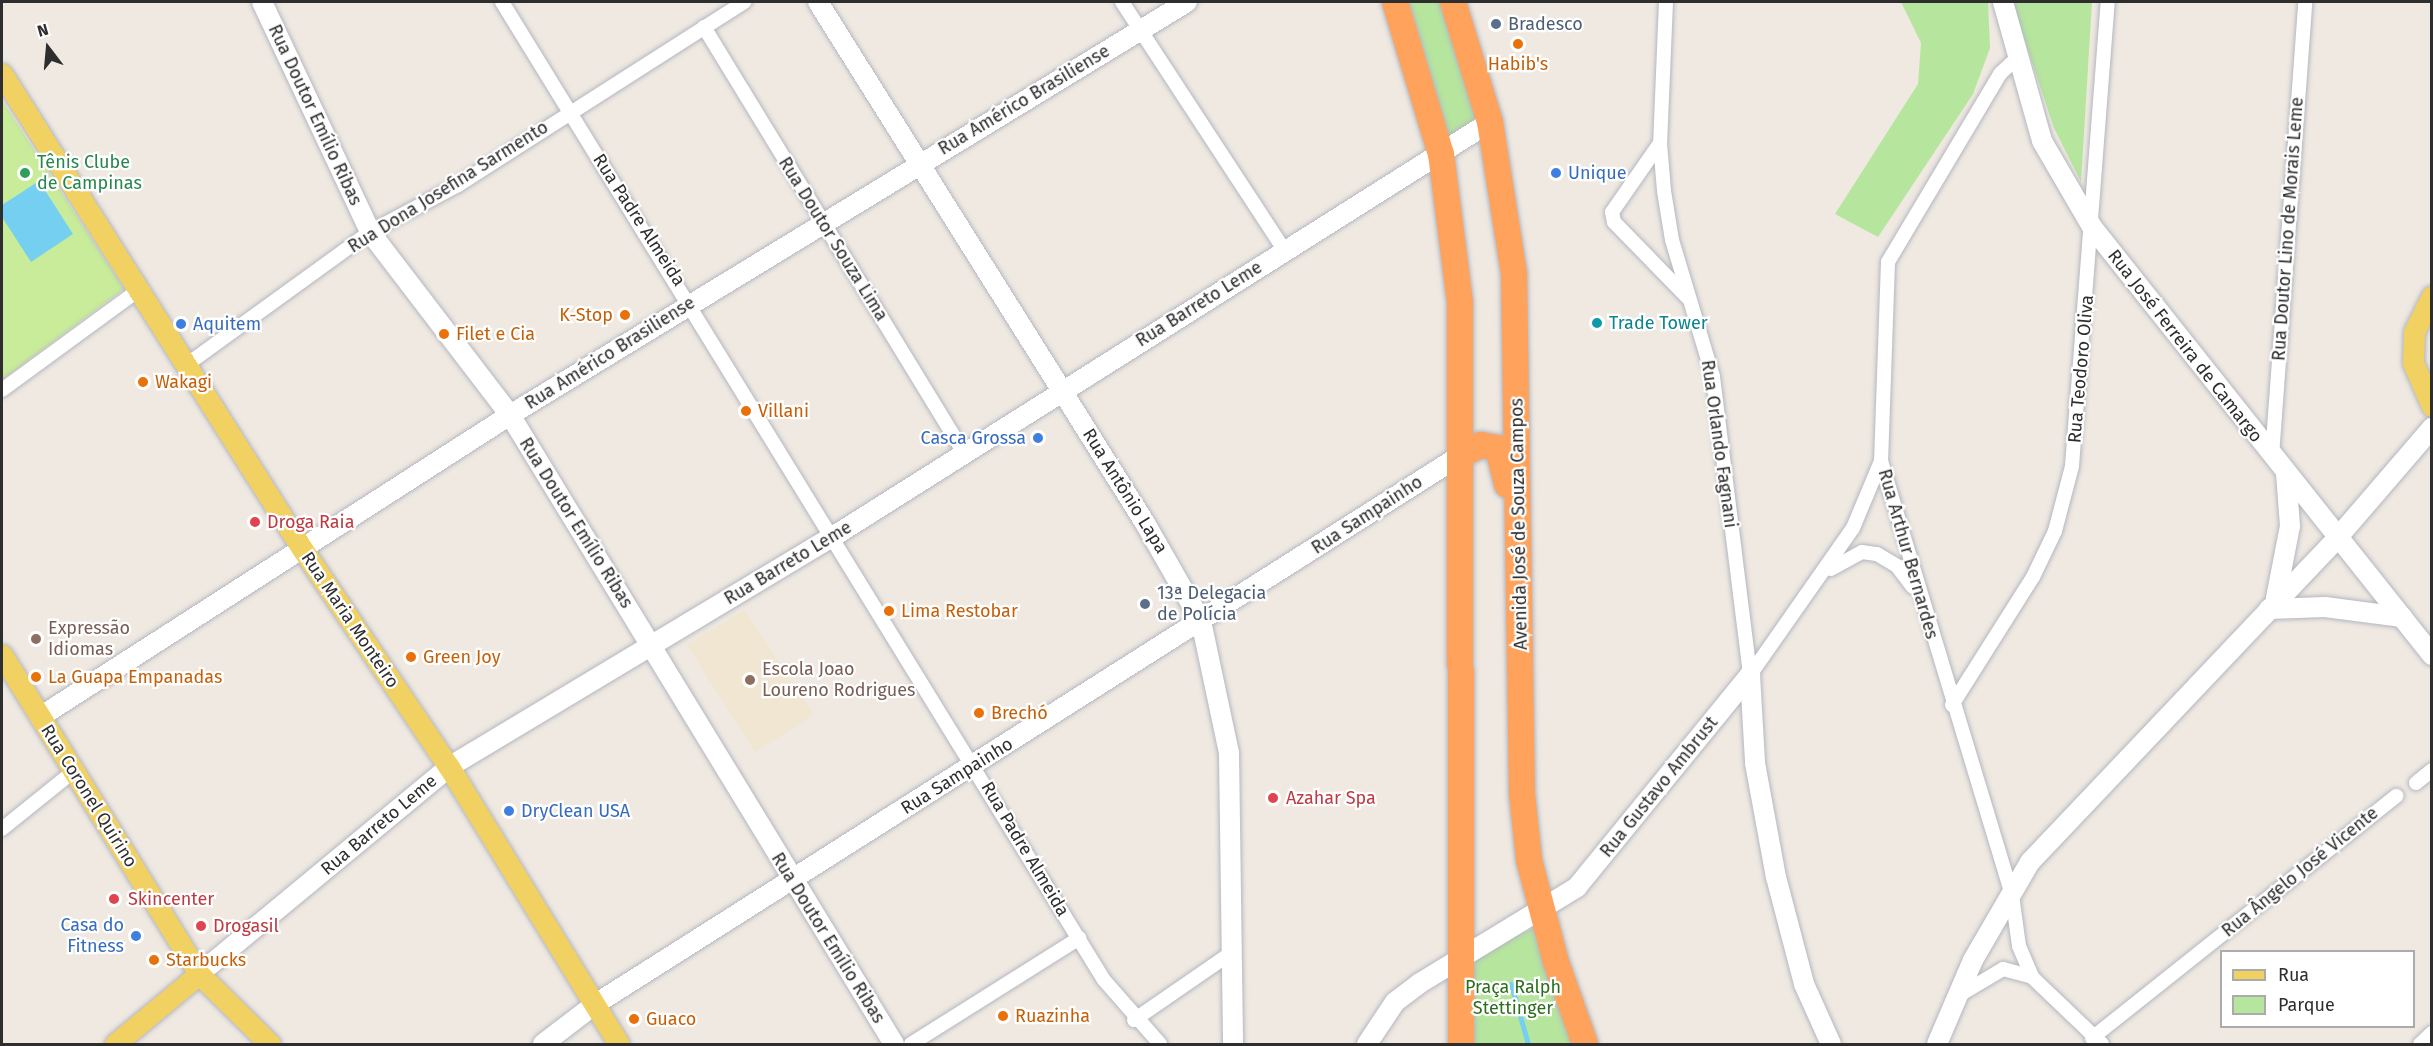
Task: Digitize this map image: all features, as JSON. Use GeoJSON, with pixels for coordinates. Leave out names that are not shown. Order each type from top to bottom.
{"type":"FeatureCollection","features":[{"type":"Feature","properties":{"kind":"highway"},"geometry":{"type":"LineString","coordinates":[[1395,2],[1441,154],[1456,244],[1464,453],[1457,958],[1461,1044]]}},
{"type":"Feature","properties":{"kind":"highway","name":"Avenida José de Souza Campos"},"geometry":{"type":"LineString","coordinates":[[1453,2],[1490,122],[1514,273],[1522,795],[1542,913],[1586,1044]]}},
{"type":"Feature","properties":{"kind":"highway"},"geometry":{"type":"LineString","coordinates":[[1464,453],[1491,445],[1503,456],[1520,593]]}},
{"type":"Feature","properties":{"kind":"main road","name":"Rua Maria Monteiro"},"geometry":{"type":"LineString","coordinates":[[2,74],[189,363],[301,547],[449,767],[619,1044]]}},
{"type":"Feature","properties":{"kind":"main road"},"geometry":{"type":"LineString","coordinates":[[2432,296],[2414,332],[2413,363],[2432,406]]}},
{"type":"Feature","properties":{"kind":"main road","name":"Rua Coronel Quirino"},"geometry":{"type":"LineString","coordinates":[[2,655],[199,974],[270,1044]]}},
{"type":"Feature","properties":{"kind":"main road","name":"Rua Barreto Leme"},"geometry":{"type":"LineString","coordinates":[[115,1044],[199,974]]}},
{"type":"Feature","properties":{"kind":"street","name":"Rua Doutor Emílio Ribas"},"geometry":{"type":"LineString","coordinates":[[262,2],[370,232],[510,415],[792,881],[894,1044]]}},
{"type":"Feature","properties":{"kind":"street","name":"Rua Padre Almeida"},"geometry":{"type":"LineString","coordinates":[[502,2],[692,303],[1079,938],[1134,1020],[1160,1044]]}},
{"type":"Feature","properties":{"kind":"street","name":"Rua Dona Josefina Sarmento"},"geometry":{"type":"LineString","coordinates":[[189,363],[370,232],[458,185],[744,2]]}},
{"type":"Feature","properties":{"kind":"street","name":"Rua Antônio Lapa"},"geometry":{"type":"LineString","coordinates":[[818,2],[1061,389],[1201,621],[1229,753],[1233,1044]]}},
{"type":"Feature","properties":{"kind":"street"},"geometry":{"type":"LineString","coordinates":[[1122,2],[1285,251]]}},
{"type":"Feature","properties":{"kind":"street","name":"Rua Américo Brasiliense"},"geometry":{"type":"LineString","coordinates":[[40,717],[301,547],[510,415],[920,162],[1187,2]]}},
{"type":"Feature","properties":{"kind":"street","name":"Rua Orlando Fagnani"},"geometry":{"type":"LineString","coordinates":[[1666,2],[1660,143],[1672,240],[1713,377],[1750,675]]}},
{"type":"Feature","properties":{"kind":"street","name":"Rua José Ferreira de Camargo"},"geometry":{"type":"LineString","coordinates":[[2003,2],[2042,141],[2092,227],[2432,655]]}},
{"type":"Feature","properties":{"kind":"street","name":"Rua Teodoro Oliva"},"geometry":{"type":"LineString","coordinates":[[1952,705],[2033,577],[2055,531],[2080,416],[2108,2]]}},
{"type":"Feature","properties":{"kind":"street","name":"Rua Doutor Lino de Morais Leme"},"geometry":{"type":"LineString","coordinates":[[2272,456],[2305,2]]}},
{"type":"Feature","properties":{"kind":"street","name":"Rua Doutor Souza Lima"},"geometry":{"type":"LineString","coordinates":[[704,27],[963,451]]}},
{"type":"Feature","properties":{"kind":"street","name":"Rua Arthur Bernardes"},"geometry":{"type":"LineString","coordinates":[[2017,58],[2000,74],[1888,262],[1881,461],[1952,705],[2012,895],[2019,946],[2032,978],[2097,1041]]}},
{"type":"Feature","properties":{"kind":"street","name":"Rua Barreto Leme"},"geometry":{"type":"LineString","coordinates":[[199,974],[449,767],[834,536],[1061,389],[1490,122]]}},
{"type":"Feature","properties":{"kind":"street"},"geometry":{"type":"LineString","coordinates":[[1660,143],[1612,212],[1614,222],[1692,302]]}},
{"type":"Feature","properties":{"kind":"street"},"geometry":{"type":"LineString","coordinates":[[2,390],[140,289]]}},
{"type":"Feature","properties":{"kind":"street"},"geometry":{"type":"LineString","coordinates":[[1923,1044],[1939,1037],[2030,862],[2068,816],[2339,536],[2432,428]]}},
{"type":"Feature","properties":{"kind":"street","name":"Rua Sampainho"},"geometry":{"type":"LineString","coordinates":[[543,1044],[594,1005],[1464,453]]}},
{"type":"Feature","properties":{"kind":"street","name":"Rua Gustavo Ambrust"},"geometry":{"type":"LineString","coordinates":[[1366,1044],[1395,1002],[1457,958],[1542,913],[1577,887],[1750,675],[1822,576],[1853,528],[1881,461]]}},
{"type":"Feature","properties":{"kind":"street"},"geometry":{"type":"LineString","coordinates":[[2272,605],[2290,526],[2286,473]]}},
{"type":"Feature","properties":{"kind":"street"},"geometry":{"type":"LineString","coordinates":[[1822,576],[1846,557],[1877,554],[1904,573],[1922,602]]}},
{"type":"Feature","properties":{"kind":"street"},"geometry":{"type":"LineString","coordinates":[[2272,605],[2325,607],[2402,617]]}},
{"type":"Feature","properties":{"kind":"street"},"geometry":{"type":"LineString","coordinates":[[1750,675],[1755,763],[1776,877],[1804,984],[1828,1038],[1850,1044]]}},
{"type":"Feature","properties":{"kind":"street"},"geometry":{"type":"LineString","coordinates":[[2416,783],[2432,770]]}},
{"type":"Feature","properties":{"kind":"street"},"geometry":{"type":"LineString","coordinates":[[2,829],[74,771]]}},
{"type":"Feature","properties":{"kind":"street","name":"Rua Ângelo José Vicente"},"geometry":{"type":"LineString","coordinates":[[2097,1041],[2396,796]]}},
{"type":"Feature","properties":{"kind":"street"},"geometry":{"type":"LineString","coordinates":[[911,1044],[1079,938]]}},
{"type":"Feature","properties":{"kind":"street"},"geometry":{"type":"LineString","coordinates":[[1134,1020],[1231,953]]}},
{"type":"Feature","properties":{"kind":"street"},"geometry":{"type":"LineString","coordinates":[[1958,998],[2003,969],[2032,978]]}},
{"type":"Feature","properties":{"kind":"street"},"geometry":{"type":"LineString","coordinates":[[2420,1044],[2432,1033]]}},
{"type":"Feature","properties":{"kind":"shaded area","name":"Escola Joao Loureno Rodrigues"},"geometry":{"type":"Polygon","coordinates":[[[744,610],[814,715],[755,752],[687,645],[744,610]]]}},
{"type":"Feature","properties":{"kind":"green space"},"geometry":{"type":"Polygon","coordinates":[[[1402,2],[1444,2],[1482,120],[1446,141],[1402,2]]]}},
{"type":"Feature","properties":{"kind":"green space"},"geometry":{"type":"Polygon","coordinates":[[[1901,2],[1988,2],[1990,48],[1973,94],[1878,237],[1835,214],[1918,84],[1921,43],[1901,2]]]}},
{"type":"Feature","properties":{"kind":"green space"},"geometry":{"type":"Polygon","coordinates":[[[2012,2],[2092,2],[2081,182],[2054,128],[2012,2]]]}},
{"type":"Feature","properties":{"kind":"green space","name":"Tênis Clube de Campinas"},"geometry":{"type":"Polygon","coordinates":[[[2,100],[124,289],[2,380],[2,100]]]}},
{"type":"Feature","properties":{"kind":"green space","name":"Praça Ralph Stettinger"},"geometry":{"type":"Polygon","coordinates":[[[1534,928],[1574,1044],[1472,1044],[1468,957],[1534,928]]]}},
{"type":"Feature","properties":{"kind":"water"},"geometry":{"type":"Polygon","coordinates":[[[39,181],[73,234],[31,262],[2,217],[2,205],[39,181]]]}},
{"type":"Feature","properties":{"kind":"waterway"},"geometry":{"type":"LineString","coordinates":[[1511,984],[1528,1044]]}},
{"type":"Feature","properties":{"kind":"place","name":"Bradesco"},"geometry":{"type":"Point","coordinates":[1496,24]}},
{"type":"Feature","properties":{"kind":"place","name":"Habib's"},"geometry":{"type":"Point","coordinates":[1518,44]}},
{"type":"Feature","properties":{"kind":"place","name":"Tênis Clube de Campinas"},"geometry":{"type":"Point","coordinates":[25,173]}},
{"type":"Feature","properties":{"kind":"place","name":"Unique"},"geometry":{"type":"Point","coordinates":[1556,173]}},
{"type":"Feature","properties":{"kind":"place","name":"K-Stop"},"geometry":{"type":"Point","coordinates":[625,315]}},
{"type":"Feature","properties":{"kind":"place","name":"Trade Tower"},"geometry":{"type":"Point","coordinates":[1597,323]}},
{"type":"Feature","properties":{"kind":"place","name":"Aquitem"},"geometry":{"type":"Point","coordinates":[181,324]}},
{"type":"Feature","properties":{"kind":"place","name":"Filet e Cia"},"geometry":{"type":"Point","coordinates":[444,334]}},
{"type":"Feature","properties":{"kind":"place","name":"Wakagi"},"geometry":{"type":"Point","coordinates":[143,382]}},
{"type":"Feature","properties":{"kind":"place","name":"Villani"},"geometry":{"type":"Point","coordinates":[746,411]}},
{"type":"Feature","properties":{"kind":"place","name":"Casca Grossa"},"geometry":{"type":"Point","coordinates":[1038,438]}},
{"type":"Feature","properties":{"kind":"place","name":"Droga Raia"},"geometry":{"type":"Point","coordinates":[255,522]}},
{"type":"Feature","properties":{"kind":"place","name":"13ª Delegacia de Polícia"},"geometry":{"type":"Point","coordinates":[1145,604]}},
{"type":"Feature","properties":{"kind":"place","name":"Lima Restobar"},"geometry":{"type":"Point","coordinates":[889,611]}},
{"type":"Feature","properties":{"kind":"place","name":"Expressão Idiomas"},"geometry":{"type":"Point","coordinates":[36,639]}},
{"type":"Feature","properties":{"kind":"place","name":"Green Joy"},"geometry":{"type":"Point","coordinates":[411,657]}},
{"type":"Feature","properties":{"kind":"place","name":"La Guapa Empanadas"},"geometry":{"type":"Point","coordinates":[36,677]}},
{"type":"Feature","properties":{"kind":"place","name":"Escola Joao Loureno Rodrigues"},"geometry":{"type":"Point","coordinates":[750,680]}},
{"type":"Feature","properties":{"kind":"place","name":"Brechó"},"geometry":{"type":"Point","coordinates":[979,713]}},
{"type":"Feature","properties":{"kind":"place","name":"Azahar Spa"},"geometry":{"type":"Point","coordinates":[1273,798]}},
{"type":"Feature","properties":{"kind":"place","name":"DryClean USA"},"geometry":{"type":"Point","coordinates":[509,811]}},
{"type":"Feature","properties":{"kind":"place","name":"Skincenter"},"geometry":{"type":"Point","coordinates":[114,899]}},
{"type":"Feature","properties":{"kind":"place","name":"Drogasil"},"geometry":{"type":"Point","coordinates":[201,926]}},
{"type":"Feature","properties":{"kind":"place","name":"Casa do Fitness"},"geometry":{"type":"Point","coordinates":[136,936]}},
{"type":"Feature","properties":{"kind":"place","name":"Starbucks"},"geometry":{"type":"Point","coordinates":[154,960]}},
{"type":"Feature","properties":{"kind":"place","name":"Ruazinha"},"geometry":{"type":"Point","coordinates":[1003,1016]}},
{"type":"Feature","properties":{"kind":"place","name":"Guaco"},"geometry":{"type":"Point","coordinates":[634,1019]}}]}
